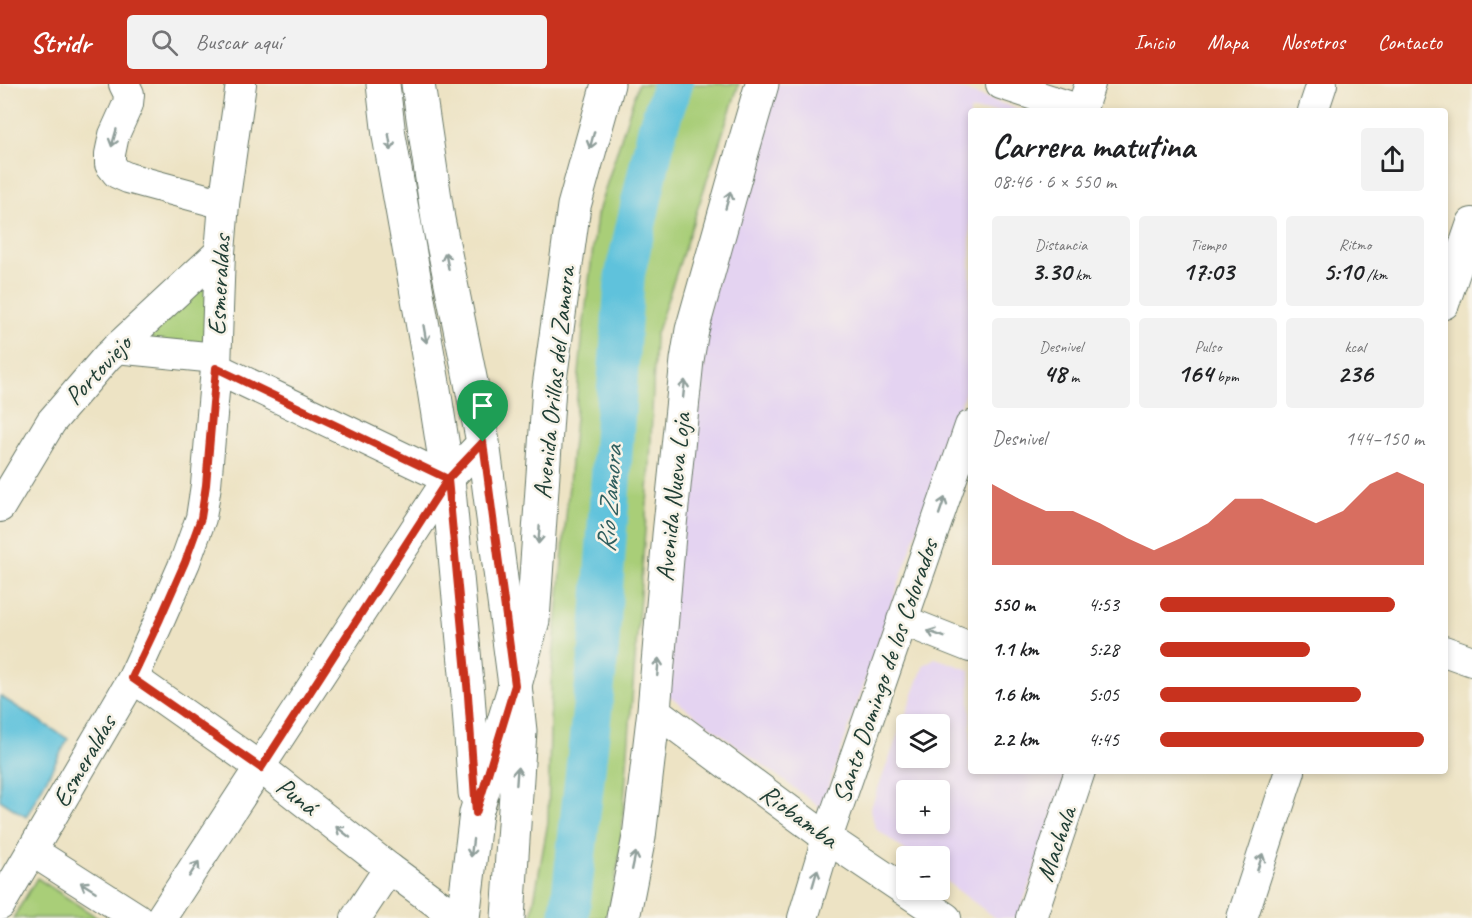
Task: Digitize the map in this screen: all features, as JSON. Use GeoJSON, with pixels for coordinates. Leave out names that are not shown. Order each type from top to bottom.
{"type":"FeatureCollection","features":[{"type":"Feature","properties":{"kind":"main road"},"geometry":{"type":"LineString","coordinates":[[383,84],[389,136],[448,479],[468,695],[476,813]]}},
{"type":"Feature","properties":{"kind":"main road"},"geometry":{"type":"LineString","coordinates":[[418,84],[438,219],[483,442],[515,685]]}},
{"type":"Feature","properties":{"kind":"main road","name":"Avenida Orillas del Zamora"},"geometry":{"type":"LineString","coordinates":[[464,918],[476,813],[533,620],[549,387],[574,206],[608,84]]}},
{"type":"Feature","properties":{"kind":"main road","name":"Avenida Nueva Loja"},"geometry":{"type":"LineString","coordinates":[[623,918],[639,837],[654,710],[669,535],[692,330],[762,84]]}},
{"type":"Feature","properties":{"kind":"main road","name":"Avenida Orillas del Zamora"},"geometry":{"type":"LineString","coordinates":[[508,918],[520,730],[515,685]]}},
{"type":"Feature","properties":{"kind":"street"},"geometry":{"type":"LineString","coordinates":[[124,84],[129,94],[128,104],[114,135],[110,165],[117,173],[128,178],[224,204]]}},
{"type":"Feature","properties":{"kind":"street","name":"Esmeraldas"},"geometry":{"type":"LineString","coordinates":[[0,905],[132,678],[185,562],[201,518],[216,363],[224,204],[242,84]]}},
{"type":"Feature","properties":{"kind":"street"},"geometry":{"type":"LineString","coordinates":[[1001,84],[1073,108]]}},
{"type":"Feature","properties":{"kind":"street"},"geometry":{"type":"LineString","coordinates":[[1083,108],[1090,84]]}},
{"type":"Feature","properties":{"kind":"street"},"geometry":{"type":"LineString","coordinates":[[1314,108],[1322,84]]}},
{"type":"Feature","properties":{"kind":"street"},"geometry":{"type":"LineString","coordinates":[[1448,290],[1463,237]]}},
{"type":"Feature","properties":{"kind":"street","name":"Portoviejo"},"geometry":{"type":"LineString","coordinates":[[0,507],[51,422],[116,348],[220,252]]}},
{"type":"Feature","properties":{"kind":"street"},"geometry":{"type":"LineString","coordinates":[[116,348],[216,363],[448,479]]}},
{"type":"Feature","properties":{"kind":"street","name":"Santo Domingo de los Colorados"},"geometry":{"type":"LineString","coordinates":[[803,918],[827,837],[968,432]]}},
{"type":"Feature","properties":{"kind":"street"},"geometry":{"type":"LineString","coordinates":[[161,918],[448,479],[483,442]]}},
{"type":"Feature","properties":{"kind":"street"},"geometry":{"type":"LineString","coordinates":[[902,620],[968,646]]}},
{"type":"Feature","properties":{"kind":"street"},"geometry":{"type":"LineString","coordinates":[[1448,652],[1472,661]]}},
{"type":"Feature","properties":{"kind":"street","name":"Puná"},"geometry":{"type":"LineString","coordinates":[[132,678],[261,768],[389,868],[458,918]]}},
{"type":"Feature","properties":{"kind":"street","name":"Riobamba"},"geometry":{"type":"LineString","coordinates":[[654,710],[827,837],[946,918]]}},
{"type":"Feature","properties":{"kind":"street","name":"Machala"},"geometry":{"type":"LineString","coordinates":[[1031,918],[1079,774]]}},
{"type":"Feature","properties":{"kind":"street"},"geometry":{"type":"LineString","coordinates":[[1242,918],[1289,774]]}},
{"type":"Feature","properties":{"kind":"street"},"geometry":{"type":"LineString","coordinates":[[32,851],[137,918]]}},
{"type":"Feature","properties":{"kind":"street"},"geometry":{"type":"LineString","coordinates":[[356,918],[389,868]]}},
{"type":"Feature","properties":{"kind":"shaded area"},"geometry":{"type":"Polygon","coordinates":[[[771,84],[944,84],[1015,108],[968,108],[968,384],[821,808],[663,691],[694,361],[771,84]]]}},
{"type":"Feature","properties":{"kind":"shaded area"},"geometry":{"type":"Polygon","coordinates":[[[935,658],[968,669],[968,774],[1067,774],[1018,918],[995,918],[950,884],[950,846],[899,846],[876,829],[870,810],[896,740],[896,768],[950,768],[950,714],[906,714],[924,665],[935,658]]]}},
{"type":"Feature","properties":{"kind":"green space"},"geometry":{"type":"Polygon","coordinates":[[[638,84],[739,84],[655,337],[650,465],[620,854],[608,918],[531,918],[548,822],[551,682],[583,330],[597,215],[638,84]]]}},
{"type":"Feature","properties":{"kind":"green space"},"geometry":{"type":"Polygon","coordinates":[[[220,252],[216,358],[116,348],[220,252]]]}},
{"type":"Feature","properties":{"kind":"green space"},"geometry":{"type":"Polygon","coordinates":[[[37,878],[98,918],[13,918],[37,878]]]}},
{"type":"Feature","properties":{"kind":"water"},"geometry":{"type":"Polygon","coordinates":[[[0,696],[68,739],[26,817],[0,800],[0,696]]]}},
{"type":"Feature","properties":{"kind":"waterway","name":"Río Zamora"},"geometry":{"type":"LineString","coordinates":[[569,918],[599,648],[625,274],[658,127],[673,84]]}},
{"type":"Feature","properties":{"kind":"route"},"geometry":{"type":"LineString","coordinates":[[483,442],[448,479],[261,768],[132,678],[185,562],[201,518],[216,368],[448,479],[468,695],[476,813],[515,685],[483,442]]}}]}
